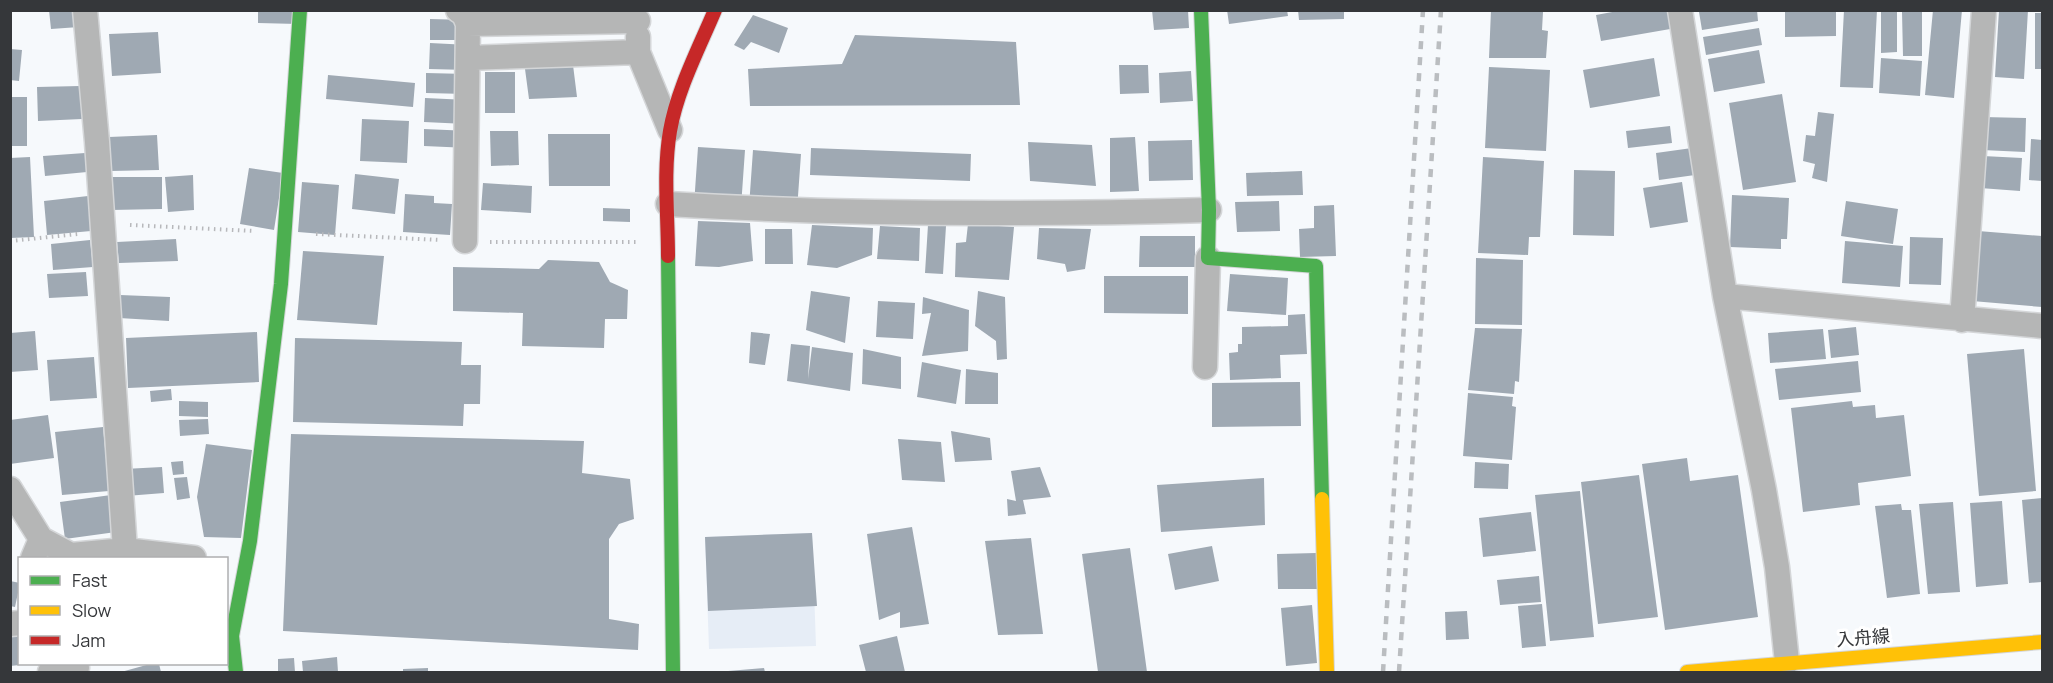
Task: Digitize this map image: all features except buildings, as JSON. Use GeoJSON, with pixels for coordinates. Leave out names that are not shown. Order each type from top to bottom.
{"type":"FeatureCollection","features":[{"type":"Feature","properties":{"kind":"street"},"geometry":{"type":"LineString","coordinates":[[85,10],[125,550]]}},
{"type":"Feature","properties":{"kind":"street"},"geometry":{"type":"LineString","coordinates":[[236,672],[229,630],[250,541],[286,233],[300,10]]}},
{"type":"Feature","properties":{"kind":"street"},"geometry":{"type":"LineString","coordinates":[[673,672],[667,241],[670,130],[687,76],[715,10]]}},
{"type":"Feature","properties":{"kind":"street"},"geometry":{"type":"LineString","coordinates":[[1202,10],[1209,210],[1205,367]]}},
{"type":"Feature","properties":{"kind":"street"},"geometry":{"type":"LineString","coordinates":[[1680,10],[1725,296],[1777,567],[1786,667]]}},
{"type":"Feature","properties":{"kind":"street"},"geometry":{"type":"LineString","coordinates":[[1962,320],[1984,10]]}},
{"type":"Feature","properties":{"kind":"street"},"geometry":{"type":"LineString","coordinates":[[465,241],[468,58],[463,17],[638,16],[639,52],[670,130]]}},
{"type":"Feature","properties":{"kind":"street"},"geometry":{"type":"LineString","coordinates":[[468,58],[639,52]]}},
{"type":"Feature","properties":{"kind":"street"},"geometry":{"type":"LineString","coordinates":[[668,204],[801,212],[933,214],[1209,210]]}},
{"type":"Feature","properties":{"kind":"street"},"geometry":{"type":"LineString","coordinates":[[1208,258],[1316,266],[1327,672]]}},
{"type":"Feature","properties":{"kind":"street"},"geometry":{"type":"LineString","coordinates":[[1725,296],[2043,326]]}},
{"type":"Feature","properties":{"kind":"street"},"geometry":{"type":"LineString","coordinates":[[10,489],[37,548],[71,555],[125,550],[185,557]]}},
{"type":"Feature","properties":{"kind":"street","name":"入舟線"},"geometry":{"type":"LineString","coordinates":[[1687,672],[1786,667],[2043,642]]}},
{"type":"Feature","properties":{"kind":"street"},"geometry":{"type":"LineString","coordinates":[[50,672],[77,668]]}},
{"type":"Feature","properties":{"kind":"path"},"geometry":{"type":"LineString","coordinates":[[10,241],[102,227],[536,243],[667,241]]}},
{"type":"Feature","properties":{"kind":"shaded area"},"geometry":{"type":"Polygon","coordinates":[[[812,533],[816,646],[709,649],[705,537],[812,533]]]}},
{"type":"Feature","properties":{"kind":"railway"},"geometry":{"type":"LineString","coordinates":[[1383,672],[1423,10]]}},
{"type":"Feature","properties":{"kind":"railway"},"geometry":{"type":"LineString","coordinates":[[1399,672],[1441,10]]}},
{"type":"Feature","properties":{"kind":"traffic: fast"},"geometry":{"type":"LineString","coordinates":[[236,672],[232,636],[250,541],[281,284],[300,10]]}},
{"type":"Feature","properties":{"kind":"traffic: fast"},"geometry":{"type":"LineString","coordinates":[[1201,10],[1209,210],[1208,258],[1316,266],[1322,499]]}},
{"type":"Feature","properties":{"kind":"traffic: fast"},"geometry":{"type":"LineString","coordinates":[[668,256],[673,672]]}},
{"type":"Feature","properties":{"kind":"traffic: slow"},"geometry":{"type":"LineString","coordinates":[[1322,499],[1327,672]]}},
{"type":"Feature","properties":{"kind":"traffic: slow"},"geometry":{"type":"LineString","coordinates":[[1687,672],[2042,642]]}},
{"type":"Feature","properties":{"kind":"traffic: jam"},"geometry":{"type":"LineString","coordinates":[[668,256],[666,178],[670,131],[683,85],[715,10]]}}]}
